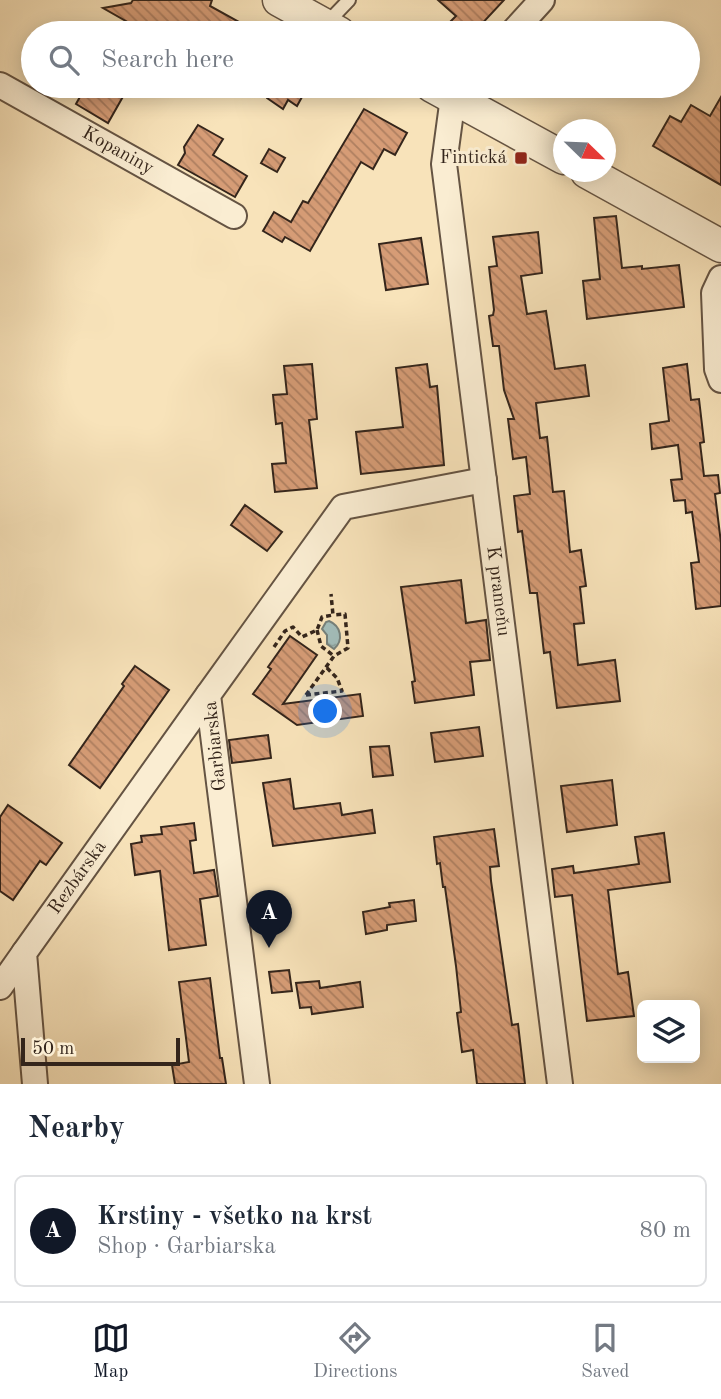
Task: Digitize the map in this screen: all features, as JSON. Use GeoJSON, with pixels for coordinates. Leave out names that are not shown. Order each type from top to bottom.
{"type":"FeatureCollection","features":[{"type":"Feature","properties":{"kind":"street"},"geometry":{"type":"LineString","coordinates":[[279,0],[317,21]]}},
{"type":"Feature","properties":{"kind":"street"},"geometry":{"type":"LineString","coordinates":[[523,21],[542,0]]}},
{"type":"Feature","properties":{"kind":"street","name":"Kopaniny"},"geometry":{"type":"LineString","coordinates":[[0,85],[21,97]]}},
{"type":"Feature","properties":{"kind":"street","name":"Kopaniny"},"geometry":{"type":"LineString","coordinates":[[23,98],[234,216]]}},
{"type":"Feature","properties":{"kind":"street","name":"K prameňu"},"geometry":{"type":"LineString","coordinates":[[448,98],[444,164],[560,1084]]}},
{"type":"Feature","properties":{"kind":"street"},"geometry":{"type":"LineString","coordinates":[[463,98],[553,151]]}},
{"type":"Feature","properties":{"kind":"street"},"geometry":{"type":"LineString","coordinates":[[605,182],[721,246]]}},
{"type":"Feature","properties":{"kind":"street"},"geometry":{"type":"LineString","coordinates":[[721,278],[714,292],[717,369],[721,380]]}},
{"type":"Feature","properties":{"kind":"street","name":"Garbiarska"},"geometry":{"type":"LineString","coordinates":[[257,1084],[208,695],[342,507],[484,480]]}},
{"type":"Feature","properties":{"kind":"street","name":"Rezbárska"},"geometry":{"type":"LineString","coordinates":[[0,987],[208,695]]}},
{"type":"Feature","properties":{"kind":"street"},"geometry":{"type":"LineString","coordinates":[[24,953],[34,1084]]}},
{"type":"Feature","properties":{"kind":"lane"},"geometry":{"type":"LineString","coordinates":[[337,21],[349,0]]}},
{"type":"Feature","properties":{"kind":"path"},"geometry":{"type":"LineString","coordinates":[[331,594],[333,615]]}},
{"type":"Feature","properties":{"kind":"path"},"geometry":{"type":"LineString","coordinates":[[326,667],[337,678],[342,691],[306,695],[312,686],[334,656],[348,648],[345,614],[322,617],[317,630],[321,646],[334,656]]}},
{"type":"Feature","properties":{"kind":"path"},"geometry":{"type":"LineString","coordinates":[[274,647],[285,631],[293,628],[302,637],[317,630]]}},
{"type":"Feature","properties":{"kind":"water"},"geometry":{"type":"Polygon","coordinates":[[[329,621],[340,633],[339,642],[334,649],[327,644],[327,635],[322,629],[329,621]]]}},
{"type":"Feature","properties":{"kind":"building"},"geometry":{"type":"Polygon","coordinates":[[[133,0],[212,0],[210,6],[237,21],[126,21],[103,8],[131,3],[133,0]]]}},
{"type":"Feature","properties":{"kind":"building"},"geometry":{"type":"Polygon","coordinates":[[[438,0],[504,0],[484,21],[451,21],[456,16],[438,0]]]}},
{"type":"Feature","properties":{"kind":"building"},"geometry":{"type":"Polygon","coordinates":[[[721,97],[721,185],[653,146],[670,116],[681,122],[691,105],[710,116],[721,97]]]}},
{"type":"Feature","properties":{"kind":"building"},"geometry":{"type":"Polygon","coordinates":[[[79,98],[122,98],[108,123],[76,104],[79,98]]]}},
{"type":"Feature","properties":{"kind":"building"},"geometry":{"type":"Polygon","coordinates":[[[267,98],[301,98],[297,106],[288,100],[283,109],[267,98]]]}},
{"type":"Feature","properties":{"kind":"building"},"geometry":{"type":"Polygon","coordinates":[[[364,109],[407,133],[395,155],[384,149],[373,169],[361,162],[310,251],[285,237],[282,242],[263,231],[274,212],[291,222],[303,201],[308,203],[364,109]]]}},
{"type":"Feature","properties":{"kind":"building"},"geometry":{"type":"Polygon","coordinates":[[[198,125],[223,139],[213,155],[247,176],[235,197],[178,165],[185,153],[184,147],[198,125]]]}},
{"type":"Feature","properties":{"kind":"building"},"geometry":{"type":"Polygon","coordinates":[[[269,149],[285,158],[277,172],[261,163],[269,149]]]}},
{"type":"Feature","properties":{"kind":"building"},"geometry":{"type":"Polygon","coordinates":[[[616,216],[622,268],[679,265],[684,307],[587,319],[583,281],[600,279],[594,218],[616,216]]]}},
{"type":"Feature","properties":{"kind":"building"},"geometry":{"type":"Polygon","coordinates":[[[538,232],[542,273],[521,276],[527,314],[546,311],[555,369],[585,365],[589,396],[536,403],[540,438],[547,437],[553,492],[564,491],[570,552],[581,550],[586,586],[580,587],[584,623],[574,624],[578,665],[615,660],[620,701],[557,708],[550,652],[544,653],[537,593],[530,593],[522,531],[518,532],[514,496],[530,494],[526,457],[513,459],[508,419],[514,419],[504,390],[499,346],[493,346],[489,316],[493,315],[494,310],[489,267],[497,266],[493,237],[538,232]]]}},
{"type":"Feature","properties":{"kind":"building"},"geometry":{"type":"Polygon","coordinates":[[[421,238],[428,284],[386,290],[379,244],[421,238]]]}},
{"type":"Feature","properties":{"kind":"building"},"geometry":{"type":"Polygon","coordinates":[[[312,364],[317,419],[309,420],[317,488],[275,492],[272,464],[286,463],[282,423],[276,424],[273,395],[287,394],[284,366],[312,364]]]}},
{"type":"Feature","properties":{"kind":"building"},"geometry":{"type":"Polygon","coordinates":[[[427,364],[430,387],[437,386],[444,465],[361,474],[356,432],[403,427],[396,368],[427,364]]]}},
{"type":"Feature","properties":{"kind":"building"},"geometry":{"type":"Polygon","coordinates":[[[687,364],[691,400],[699,399],[704,442],[700,443],[704,476],[718,475],[720,493],[715,494],[721,543],[721,606],[696,609],[691,563],[699,562],[692,512],[686,513],[685,500],[674,501],[671,480],[682,479],[678,445],[652,449],[650,424],[669,421],[663,368],[687,364]]]}},
{"type":"Feature","properties":{"kind":"building"},"geometry":{"type":"Polygon","coordinates":[[[245,505],[282,532],[267,551],[231,525],[245,505]]]}},
{"type":"Feature","properties":{"kind":"building"},"geometry":{"type":"Polygon","coordinates":[[[461,580],[466,623],[486,620],[490,660],[470,662],[474,695],[415,703],[412,682],[415,681],[401,587],[461,580]]]}},
{"type":"Feature","properties":{"kind":"building"},"geometry":{"type":"Polygon","coordinates":[[[290,636],[317,655],[283,704],[360,694],[363,716],[297,725],[253,694],[290,636]]]}},
{"type":"Feature","properties":{"kind":"building"},"geometry":{"type":"Polygon","coordinates":[[[135,666],[169,690],[100,788],[69,765],[135,666]]]}},
{"type":"Feature","properties":{"kind":"building"},"geometry":{"type":"Polygon","coordinates":[[[479,727],[483,756],[435,762],[431,733],[479,727]]]}},
{"type":"Feature","properties":{"kind":"building"},"geometry":{"type":"Polygon","coordinates":[[[268,735],[271,758],[232,763],[229,740],[268,735]]]}},
{"type":"Feature","properties":{"kind":"building"},"geometry":{"type":"Polygon","coordinates":[[[389,746],[393,775],[373,777],[370,747],[389,746]]]}},
{"type":"Feature","properties":{"kind":"building"},"geometry":{"type":"Polygon","coordinates":[[[290,779],[294,809],[340,803],[342,815],[372,810],[375,833],[273,846],[263,783],[290,779]]]}},
{"type":"Feature","properties":{"kind":"building"},"geometry":{"type":"Polygon","coordinates":[[[612,780],[617,825],[567,832],[561,786],[612,780]]]}},
{"type":"Feature","properties":{"kind":"building"},"geometry":{"type":"Polygon","coordinates":[[[8,805],[62,843],[46,865],[40,861],[13,900],[0,891],[0,817],[8,805]]]}},
{"type":"Feature","properties":{"kind":"building"},"geometry":{"type":"Polygon","coordinates":[[[194,823],[196,840],[190,841],[194,873],[214,870],[218,896],[200,899],[206,945],[169,950],[160,871],[135,875],[131,844],[142,842],[141,836],[162,834],[161,827],[194,823]]]}},
{"type":"Feature","properties":{"kind":"building"},"geometry":{"type":"Polygon","coordinates":[[[494,829],[499,866],[490,867],[491,881],[512,1025],[518,1024],[525,1084],[477,1084],[473,1050],[462,1052],[457,1013],[461,1012],[456,966],[445,887],[440,863],[437,864],[434,837],[494,829]]]}},
{"type":"Feature","properties":{"kind":"building"},"geometry":{"type":"Polygon","coordinates":[[[664,833],[670,882],[608,890],[618,974],[628,972],[634,1016],[587,1021],[572,895],[555,897],[552,869],[573,866],[574,873],[639,864],[635,837],[664,833]]]}},
{"type":"Feature","properties":{"kind":"building"},"geometry":{"type":"Polygon","coordinates":[[[414,900],[416,921],[387,925],[387,930],[366,934],[363,912],[390,907],[389,903],[414,900]]]}},
{"type":"Feature","properties":{"kind":"building"},"geometry":{"type":"Polygon","coordinates":[[[289,970],[292,991],[272,993],[269,972],[289,970]]]}},
{"type":"Feature","properties":{"kind":"building"},"geometry":{"type":"Polygon","coordinates":[[[210,978],[226,1084],[175,1084],[172,1065],[189,1062],[179,982],[210,978]]]}},
{"type":"Feature","properties":{"kind":"building"},"geometry":{"type":"Polygon","coordinates":[[[319,981],[320,988],[360,982],[363,1007],[312,1014],[311,1007],[300,1008],[296,983],[319,981]]]}},
{"type":"Feature","properties":{"kind":"place","name":"Fintická"},"geometry":{"type":"Point","coordinates":[521,158]}},
{"type":"Feature","properties":{"kind":"place","name":"Krstiny - všetko na krst"},"geometry":{"type":"Point","coordinates":[269,948]}}]}
